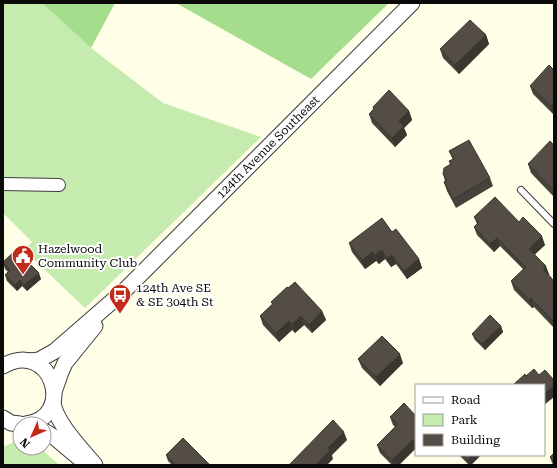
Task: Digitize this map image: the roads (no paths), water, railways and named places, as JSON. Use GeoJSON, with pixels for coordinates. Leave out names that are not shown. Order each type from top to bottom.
{"type":"FeatureCollection","features":[{"type":"Feature","properties":{"kind":"street","name":"124th Avenue Southeast"},"geometry":{"type":"LineString","coordinates":[[3,366],[10,362],[39,360],[55,351],[124,291],[412,3]]}},
{"type":"Feature","properties":{"kind":"street"},"geometry":{"type":"LineString","coordinates":[[3,184],[59,185]]}},
{"type":"Feature","properties":{"kind":"street","name":"124th Avenue Southeast"},"geometry":{"type":"LineString","coordinates":[[44,416],[48,412],[61,372],[69,358],[124,291]]}},
{"type":"Feature","properties":{"kind":"street"},"geometry":{"type":"LineString","coordinates":[[3,354],[26,360],[40,366],[48,373],[53,382],[54,409],[58,419],[95,465]]}},
{"type":"Feature","properties":{"kind":"street"},"geometry":{"type":"LineString","coordinates":[[52,436],[88,465]]}},
{"type":"Feature","properties":{"kind":"lane"},"geometry":{"type":"LineString","coordinates":[[521,190],[554,224]]}},
{"type":"Feature","properties":{"kind":"place","name":"Hazelwood Community Club"},"geometry":{"type":"Point","coordinates":[23,276]}},
{"type":"Feature","properties":{"kind":"place","name":"124th Ave SE & SE 304th St"},"geometry":{"type":"Point","coordinates":[120,314]}}]}
